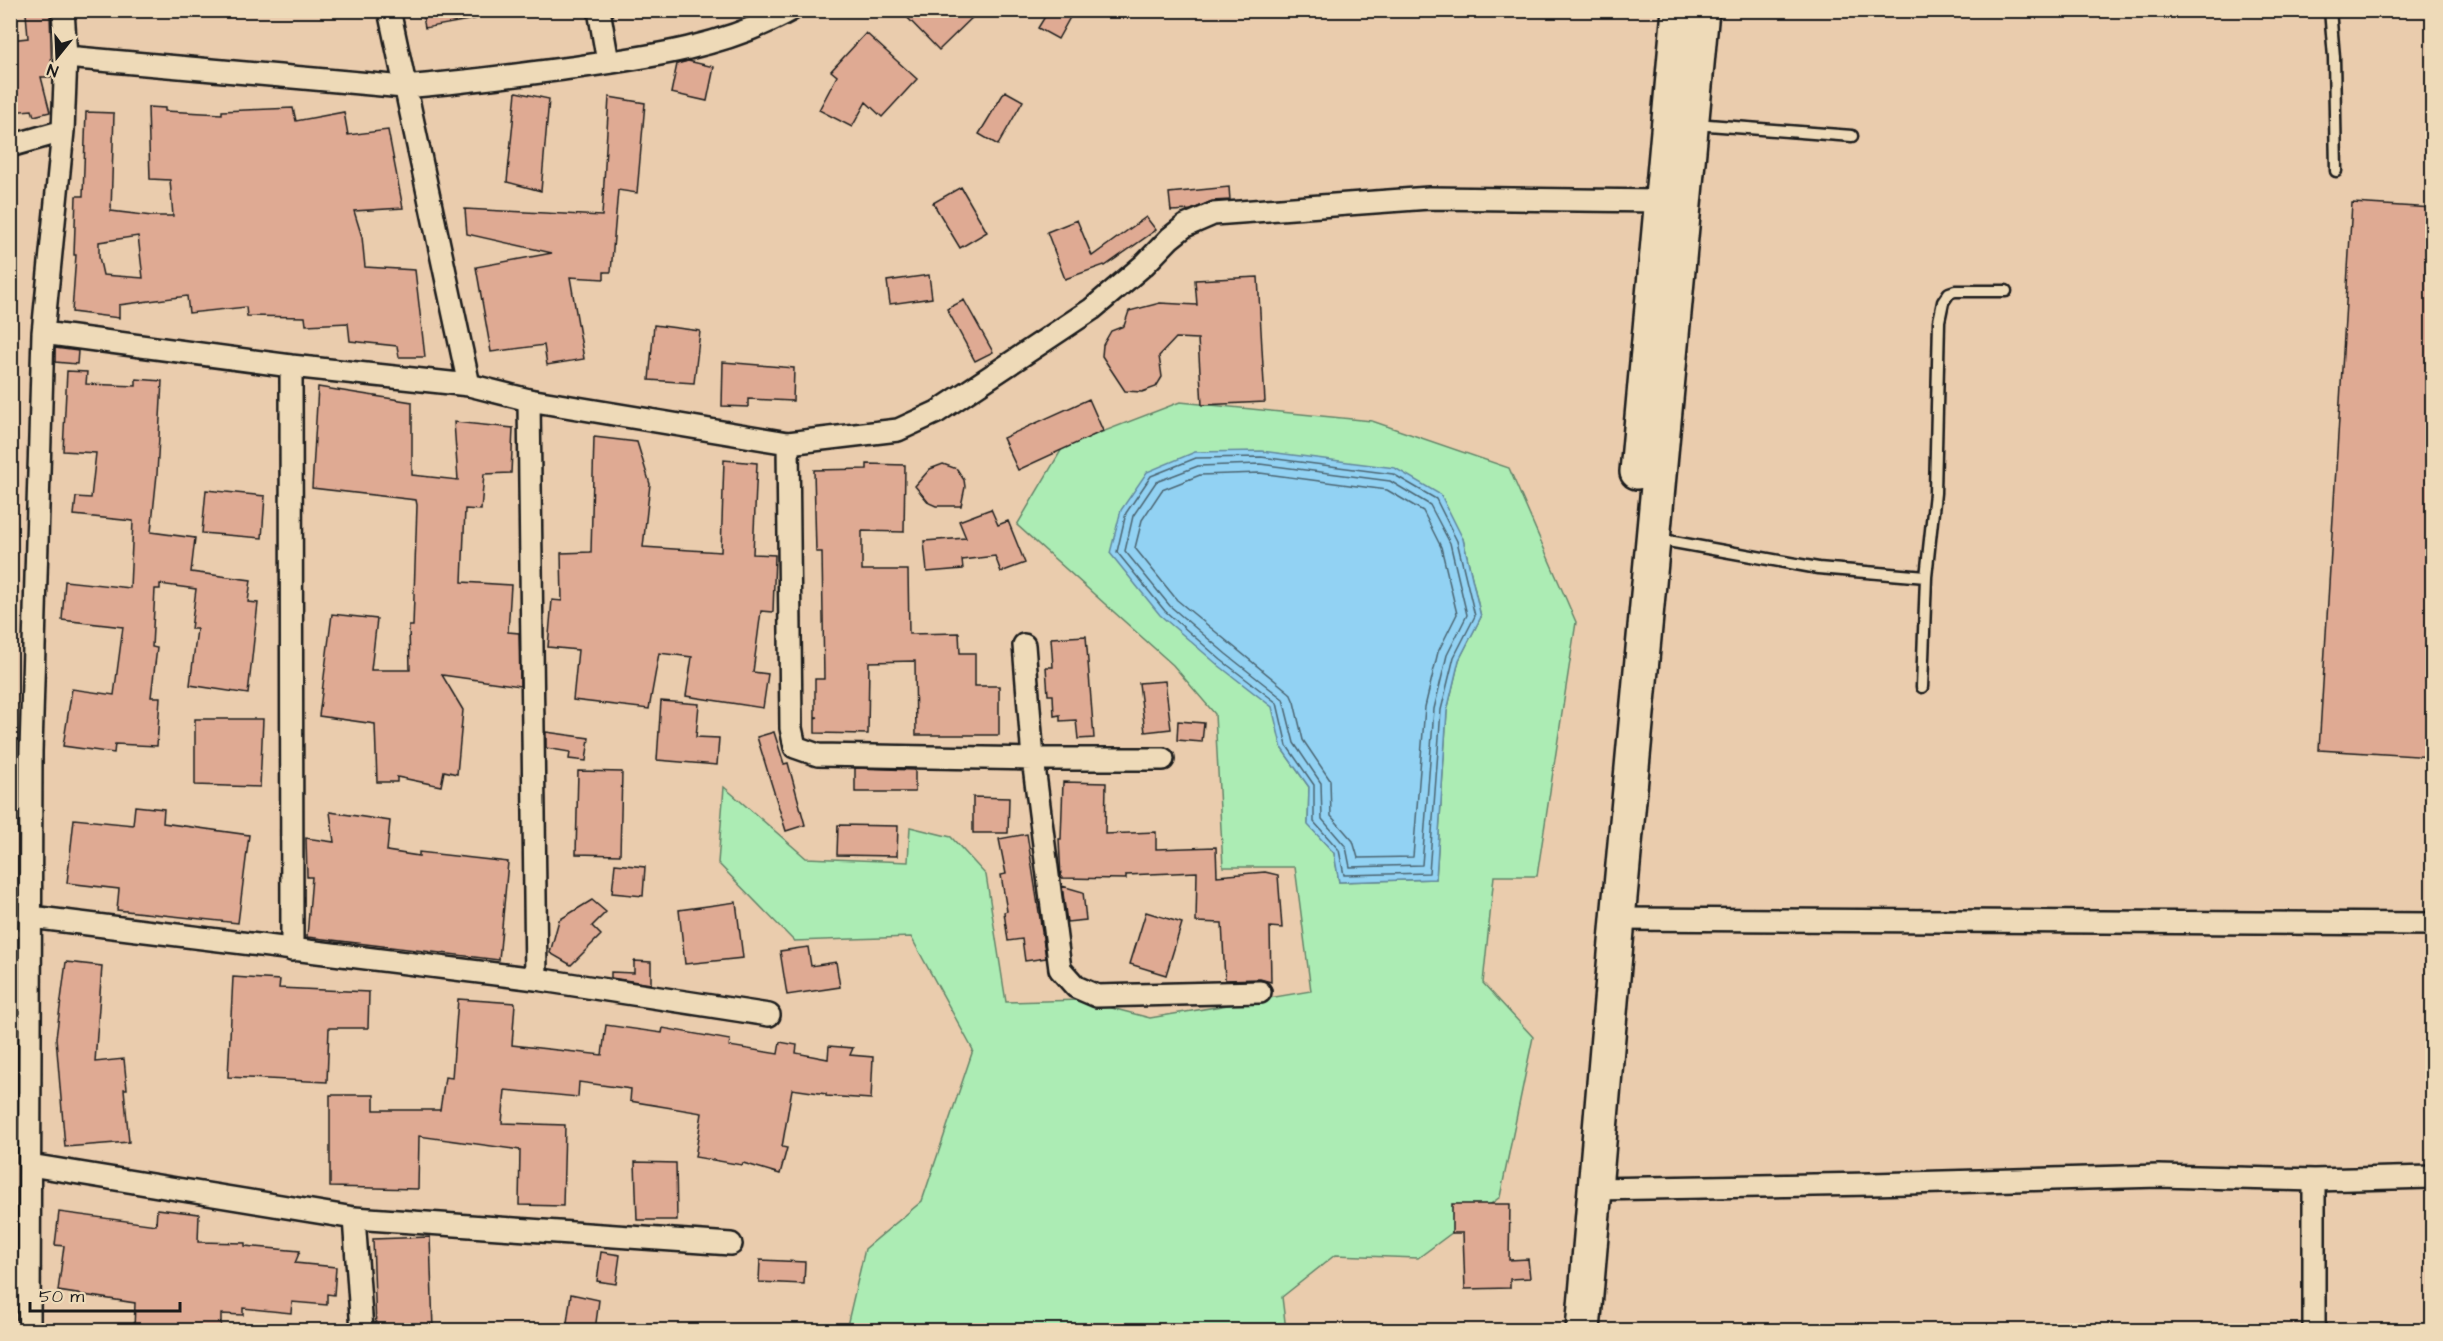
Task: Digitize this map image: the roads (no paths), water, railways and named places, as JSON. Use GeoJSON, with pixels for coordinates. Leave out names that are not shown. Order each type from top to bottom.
{"type":"FeatureCollection","features":[{"type":"Feature","properties":{"kind":"main road"},"geometry":{"type":"LineString","coordinates":[[1562,1330],[1660,201],[1679,10]]}},
{"type":"Feature","properties":{"kind":"main road"},"geometry":{"type":"LineString","coordinates":[[1583,1330],[1618,919],[1702,10]]}},
{"type":"Feature","properties":{"kind":"street"},"geometry":{"type":"LineString","coordinates":[[29,1330],[31,917],[21,753],[43,333],[63,130],[66,57],[63,10]]}},
{"type":"Feature","properties":{"kind":"street"},"geometry":{"type":"LineString","coordinates":[[389,10],[469,385]]}},
{"type":"Feature","properties":{"kind":"street"},"geometry":{"type":"LineString","coordinates":[[599,10],[608,62]]}},
{"type":"Feature","properties":{"kind":"street"},"geometry":{"type":"LineString","coordinates":[[66,57],[404,87],[450,84],[608,62],[700,46],[765,25],[791,10]]}},
{"type":"Feature","properties":{"kind":"street"},"geometry":{"type":"LineString","coordinates":[[10,146],[63,130]]}},
{"type":"Feature","properties":{"kind":"street"},"geometry":{"type":"LineString","coordinates":[[43,333],[291,366],[469,385],[530,400],[788,443],[898,430],[937,412],[1092,309],[1185,226],[1213,214],[1429,198],[1660,201]]}},
{"type":"Feature","properties":{"kind":"street"},"geometry":{"type":"LineString","coordinates":[[291,366],[292,950]]}},
{"type":"Feature","properties":{"kind":"street"},"geometry":{"type":"LineString","coordinates":[[530,400],[536,980]]}},
{"type":"Feature","properties":{"kind":"street"},"geometry":{"type":"LineString","coordinates":[[788,443],[791,728],[795,747],[818,755],[1162,759]]}},
{"type":"Feature","properties":{"kind":"street"},"geometry":{"type":"LineString","coordinates":[[1024,645],[1033,759],[1060,969],[1076,987],[1097,996],[1260,992]]}},
{"type":"Feature","properties":{"kind":"street"},"geometry":{"type":"LineString","coordinates":[[31,917],[536,980],[770,1015]]}},
{"type":"Feature","properties":{"kind":"street"},"geometry":{"type":"LineString","coordinates":[[1618,919],[2433,924]]}},
{"type":"Feature","properties":{"kind":"street"},"geometry":{"type":"LineString","coordinates":[[30,1165],[354,1218],[731,1244]]}},
{"type":"Feature","properties":{"kind":"street"},"geometry":{"type":"LineString","coordinates":[[1595,1189],[2159,1176],[2314,1180],[2433,1177]]}},
{"type":"Feature","properties":{"kind":"street"},"geometry":{"type":"LineString","coordinates":[[2314,1180],[2314,1330]]}},
{"type":"Feature","properties":{"kind":"street"},"geometry":{"type":"LineString","coordinates":[[354,1218],[362,1330]]}},
{"type":"Feature","properties":{"kind":"lane"},"geometry":{"type":"LineString","coordinates":[[2330,10],[2334,57],[2336,171]]}},
{"type":"Feature","properties":{"kind":"lane"},"geometry":{"type":"LineString","coordinates":[[1692,123],[1852,136]]}},
{"type":"Feature","properties":{"kind":"lane"},"geometry":{"type":"LineString","coordinates":[[1922,687],[1926,577],[1935,493],[1936,380],[1941,308],[1949,293],[1955,291],[2006,291]]}},
{"type":"Feature","properties":{"kind":"lane"},"geometry":{"type":"LineString","coordinates":[[1653,538],[1818,568],[1926,577]]}},
{"type":"Feature","properties":{"kind":"water"},"geometry":{"type":"Polygon","coordinates":[[[1261,451],[1395,468],[1441,495],[1463,539],[1481,617],[1459,660],[1447,711],[1436,879],[1339,882],[1334,853],[1308,825],[1309,787],[1282,749],[1272,707],[1218,665],[1160,615],[1110,553],[1121,510],[1147,472],[1195,452],[1261,451]]]}}]}
